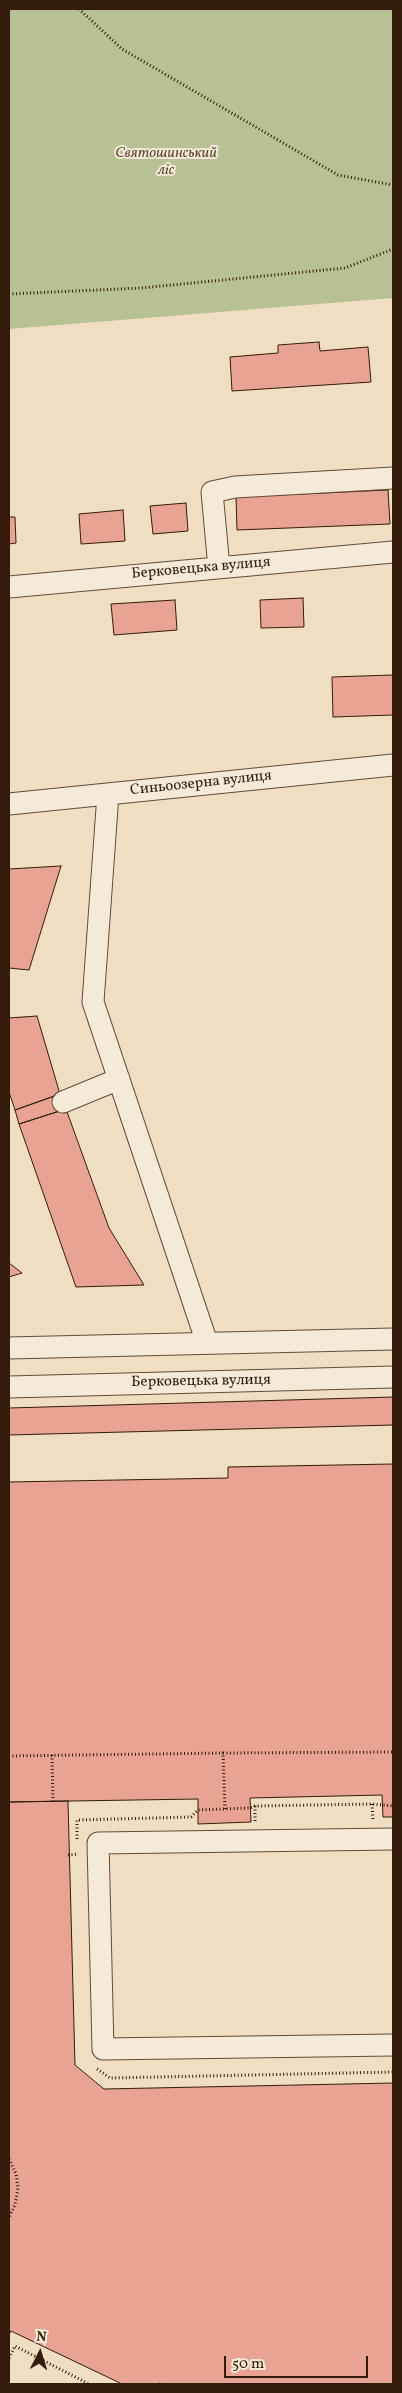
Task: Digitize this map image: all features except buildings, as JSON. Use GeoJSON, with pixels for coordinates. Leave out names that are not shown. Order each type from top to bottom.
{"type":"FeatureCollection","features":[{"type":"Feature","properties":{"kind":"street"},"geometry":{"type":"LineString","coordinates":[[220,568],[212,492],[235,487],[393,478]]}},
{"type":"Feature","properties":{"kind":"street","name":"Берковецька вулиця"},"geometry":{"type":"LineString","coordinates":[[9,587],[393,552]]}},
{"type":"Feature","properties":{"kind":"street","name":"Синьоозерна вулиця"},"geometry":{"type":"LineString","coordinates":[[9,804],[393,765]]}},
{"type":"Feature","properties":{"kind":"street"},"geometry":{"type":"LineString","coordinates":[[108,794],[93,1002],[207,1343]]}},
{"type":"Feature","properties":{"kind":"street"},"geometry":{"type":"LineString","coordinates":[[63,1102],[119,1079]]}},
{"type":"Feature","properties":{"kind":"street"},"geometry":{"type":"LineString","coordinates":[[9,1348],[393,1339]]}},
{"type":"Feature","properties":{"kind":"street","name":"Берковецька вулиця"},"geometry":{"type":"LineString","coordinates":[[9,1387],[393,1377]]}},
{"type":"Feature","properties":{"kind":"street"},"geometry":{"type":"LineString","coordinates":[[393,1840],[98,1843],[103,2048],[393,2045]]}},
{"type":"Feature","properties":{"kind":"path"},"geometry":{"type":"LineString","coordinates":[[79,9],[122,49],[338,175],[393,185]]}},
{"type":"Feature","properties":{"kind":"path"},"geometry":{"type":"LineString","coordinates":[[9,294],[141,288],[345,268],[393,249]]}},
{"type":"Feature","properties":{"kind":"path"},"geometry":{"type":"LineString","coordinates":[[9,1756],[393,1752]]}},
{"type":"Feature","properties":{"kind":"path"},"geometry":{"type":"LineString","coordinates":[[223,1753],[225,1809]]}},
{"type":"Feature","properties":{"kind":"path"},"geometry":{"type":"LineString","coordinates":[[52,1755],[52,1801]]}},
{"type":"Feature","properties":{"kind":"path"},"geometry":{"type":"LineString","coordinates":[[250,1808],[255,1806],[372,1804],[393,1806]]}},
{"type":"Feature","properties":{"kind":"path"},"geometry":{"type":"LineString","coordinates":[[68,1855],[78,1854],[78,1864]]}},
{"type":"Feature","properties":{"kind":"path"},"geometry":{"type":"LineString","coordinates":[[90,2065],[110,2078],[393,2072]]}},
{"type":"Feature","properties":{"kind":"path"},"geometry":{"type":"LineString","coordinates":[[9,2159],[16,2174],[18,2188],[15,2205],[9,2217]]}},
{"type":"Feature","properties":{"kind":"path"},"geometry":{"type":"LineString","coordinates":[[9,2358],[15,2346],[89,2384]]}},
{"type":"Feature","properties":{"kind":"green space","name":"Святошинський ліс"},"geometry":{"type":"Polygon","coordinates":[[[9,9],[393,9],[393,298],[9,329],[9,9]]]}}]}
